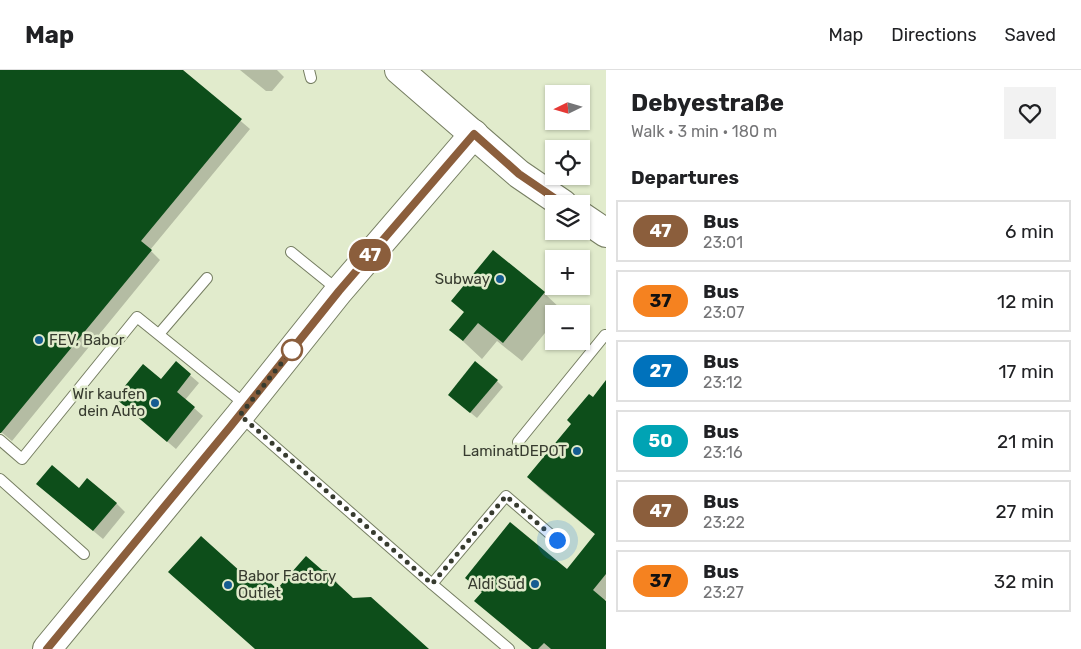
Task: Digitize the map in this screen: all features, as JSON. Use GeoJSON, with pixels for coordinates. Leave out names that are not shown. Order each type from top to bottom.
{"type":"FeatureCollection","features":[{"type":"Feature","properties":{"kind":"street"},"geometry":{"type":"LineString","coordinates":[[399,70],[519,174],[550,195]]}},
{"type":"Feature","properties":{"kind":"street"},"geometry":{"type":"LineString","coordinates":[[47,649],[339,291],[474,134]]}},
{"type":"Feature","properties":{"kind":"street"},"geometry":{"type":"LineString","coordinates":[[590,222],[606,233]]}},
{"type":"Feature","properties":{"kind":"lane"},"geometry":{"type":"LineString","coordinates":[[291,252],[339,291]]}},
{"type":"Feature","properties":{"kind":"lane"},"geometry":{"type":"LineString","coordinates":[[159,334],[207,278]]}},
{"type":"Feature","properties":{"kind":"lane"},"geometry":{"type":"LineString","coordinates":[[0,440],[22,459],[137,317],[159,334],[243,410],[432,584],[509,649]]}},
{"type":"Feature","properties":{"kind":"lane"},"geometry":{"type":"LineString","coordinates":[[518,442],[606,334]]}},
{"type":"Feature","properties":{"kind":"lane"},"geometry":{"type":"LineString","coordinates":[[0,479],[84,554]]}},
{"type":"Feature","properties":{"kind":"lane"},"geometry":{"type":"LineString","coordinates":[[432,584],[506,496],[557,540]]}},
{"type":"Feature","properties":{"kind":"building","name":"FEV, Babor"},"geometry":{"type":"Polygon","coordinates":[[[0,70],[183,70],[242,119],[141,241],[152,250],[1,433],[0,433],[0,70]]]}},
{"type":"Feature","properties":{"kind":"building"},"geometry":{"type":"Polygon","coordinates":[[[493,250],[545,292],[503,343],[478,323],[463,341],[449,330],[464,312],[451,301],[493,250]]]}},
{"type":"Feature","properties":{"kind":"building","name":"Wir kaufen dein Auto"},"geometry":{"type":"Polygon","coordinates":[[[176,361],[191,374],[177,392],[195,407],[167,442],[115,398],[143,364],[161,379],[176,361]]]}},
{"type":"Feature","properties":{"kind":"building"},"geometry":{"type":"Polygon","coordinates":[[[475,361],[498,380],[470,413],[448,395],[475,361]]]}},
{"type":"Feature","properties":{"kind":"building","name":"Aldi Süd"},"geometry":{"type":"Polygon","coordinates":[[[606,380],[606,574],[593,590],[606,601],[606,649],[551,649],[544,643],[538,649],[532,649],[474,601],[482,592],[465,578],[510,522],[567,569],[595,534],[527,477],[571,424],[567,420],[589,394],[593,397],[606,380]]]}},
{"type":"Feature","properties":{"kind":"building"},"geometry":{"type":"Polygon","coordinates":[[[52,465],[79,488],[87,478],[117,503],[93,531],[36,484],[52,465]]]}},
{"type":"Feature","properties":{"kind":"building"},"geometry":{"type":"Polygon","coordinates":[[[201,536],[252,582],[260,573],[277,589],[306,556],[322,570],[327,570],[327,574],[353,598],[371,597],[429,649],[255,649],[168,572],[201,536]]]}},
{"type":"Feature","properties":{"kind":"bus line","name":"47"},"geometry":{"type":"LineString","coordinates":[[47,649],[339,291],[474,134],[519,174],[550,195]]}},
{"type":"Feature","properties":{"kind":"place","name":"Subway"},"geometry":{"type":"Point","coordinates":[500,279]}},
{"type":"Feature","properties":{"kind":"place","name":"FEV, Babor"},"geometry":{"type":"Point","coordinates":[39,340]}},
{"type":"Feature","properties":{"kind":"place","name":"Wir kaufen dein Auto"},"geometry":{"type":"Point","coordinates":[155,403]}},
{"type":"Feature","properties":{"kind":"place","name":"LaminatDEPOT"},"geometry":{"type":"Point","coordinates":[577,451]}},
{"type":"Feature","properties":{"kind":"place","name":"Aldi Süd"},"geometry":{"type":"Point","coordinates":[535,584]}},
{"type":"Feature","properties":{"kind":"place","name":"Babor Factory Outlet"},"geometry":{"type":"Point","coordinates":[228,585]}},
{"type":"Feature","properties":{"kind":"route"},"geometry":{"type":"LineString","coordinates":[[292,350],[240,415],[270,444],[432,584],[506,496],[557,540]]}}]}
